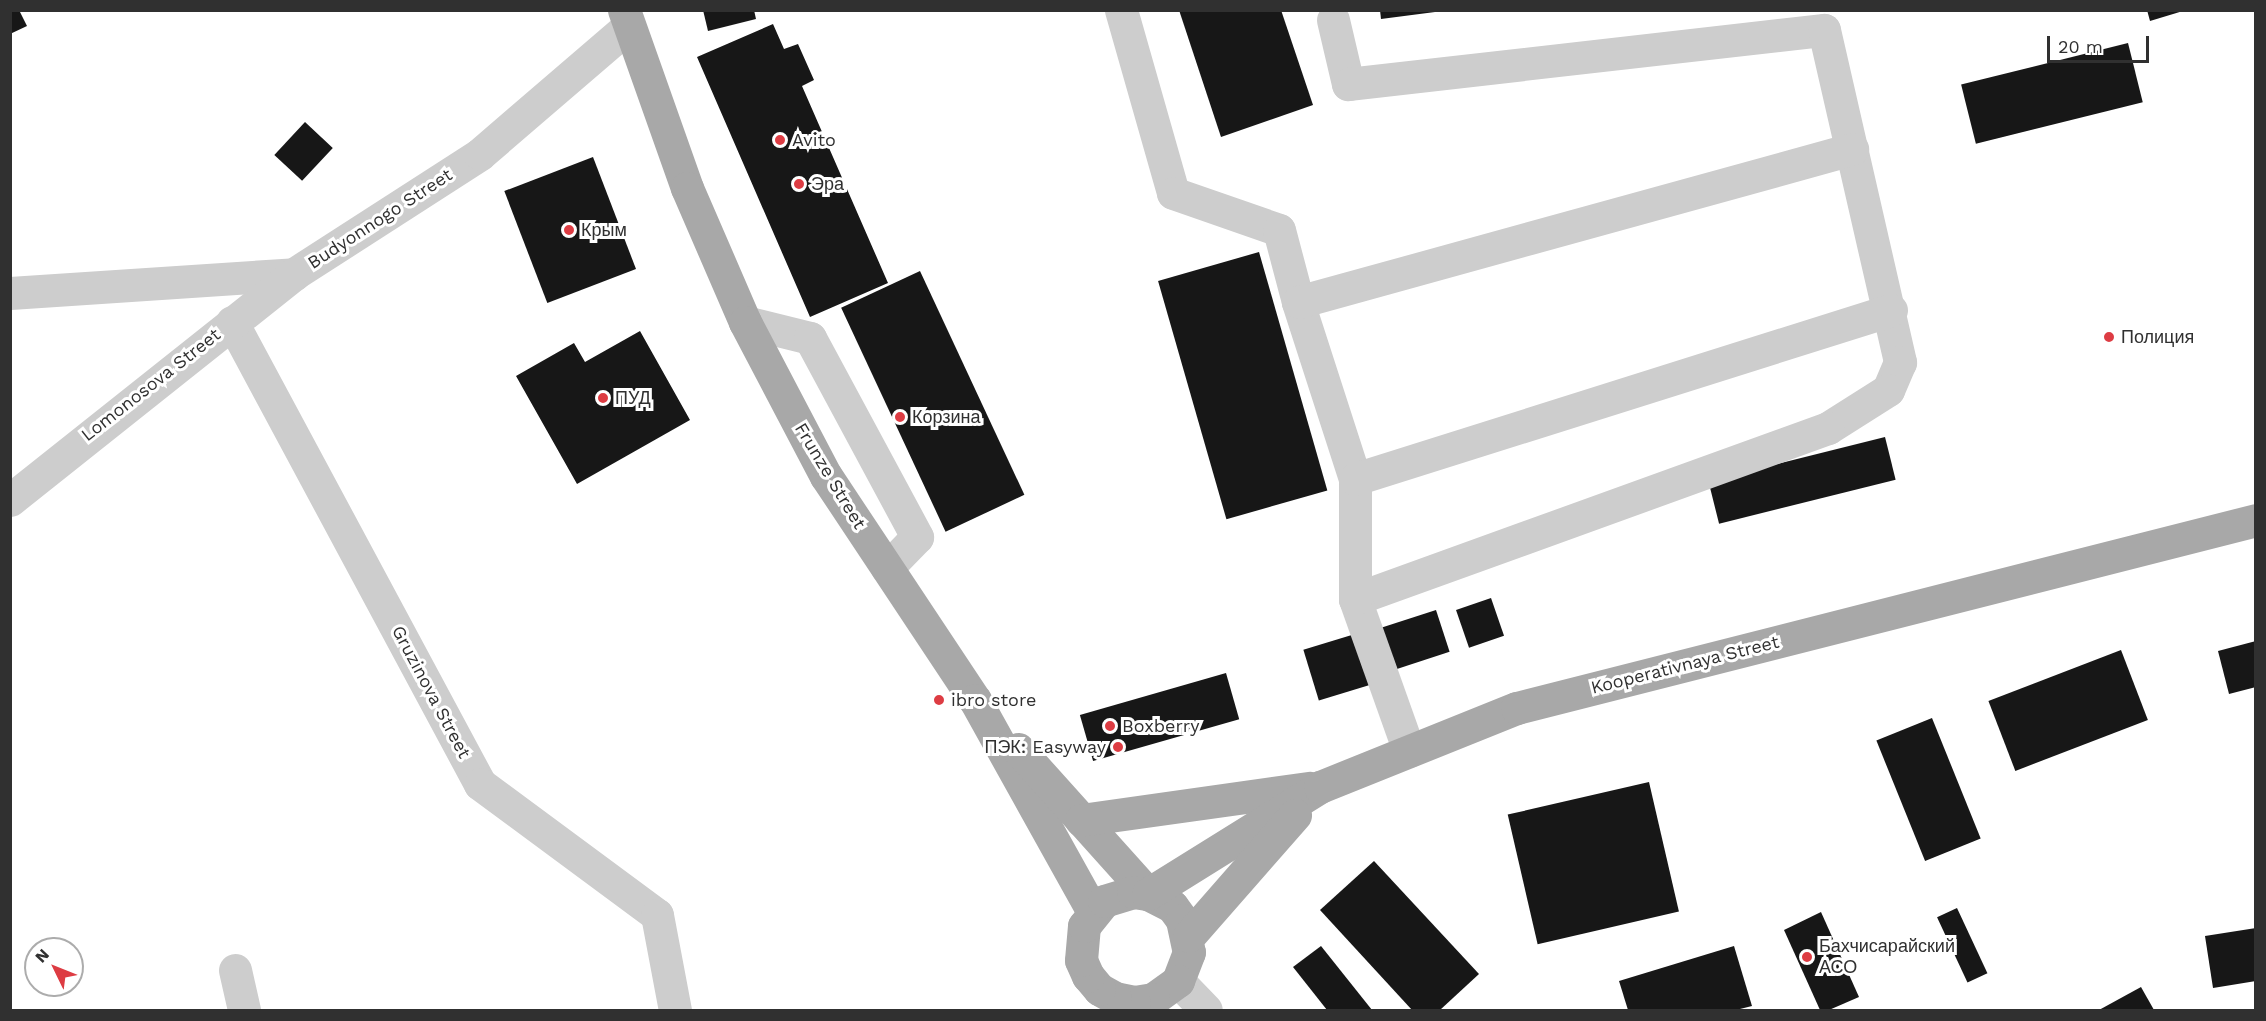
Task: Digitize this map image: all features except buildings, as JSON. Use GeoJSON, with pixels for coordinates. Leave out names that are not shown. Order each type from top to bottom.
{"type":"FeatureCollection","features":[{"type":"Feature","properties":{"kind":"main road","name":"Frunze Street"},"geometry":{"type":"LineString","coordinates":[[627,18],[687,188],[745,322],[826,476],[975,700],[1093,912]]}},
{"type":"Feature","properties":{"kind":"main road","name":"Kooperativnaya Street"},"geometry":{"type":"LineString","coordinates":[[1148,894],[1320,787],[1517,708],[2256,520]]}},
{"type":"Feature","properties":{"kind":"main road"},"geometry":{"type":"LineString","coordinates":[[975,700],[1148,894],[1172,906],[1189,936],[1189,952],[1139,1000],[1081,960],[1080,943],[1093,912],[1118,895],[1148,894]]}},
{"type":"Feature","properties":{"kind":"main road"},"geometry":{"type":"LineString","coordinates":[[1081,820],[1320,787]]}},
{"type":"Feature","properties":{"kind":"main road"},"geometry":{"type":"LineString","coordinates":[[1189,936],[1320,787]]}},
{"type":"Feature","properties":{"kind":"street"},"geometry":{"type":"LineString","coordinates":[[1121,10],[1173,193],[1279,230],[1298,302],[1355,479],[1355,599],[1409,751]]}},
{"type":"Feature","properties":{"kind":"street","name":"Budyonnogo Street"},"geometry":{"type":"LineString","coordinates":[[10,293],[294,274],[480,154],[627,18]]}},
{"type":"Feature","properties":{"kind":"street"},"geometry":{"type":"LineString","coordinates":[[1333,20],[1348,84],[1824,30],[1891,310],[1900,362],[1888,390],[1828,428],[1355,599]]}},
{"type":"Feature","properties":{"kind":"street"},"geometry":{"type":"LineString","coordinates":[[1298,302],[1852,149]]}},
{"type":"Feature","properties":{"kind":"street","name":"Lomonosova Street"},"geometry":{"type":"LineString","coordinates":[[10,500],[294,274]]}},
{"type":"Feature","properties":{"kind":"street"},"geometry":{"type":"LineString","coordinates":[[1355,479],[1891,310]]}},
{"type":"Feature","properties":{"kind":"street","name":"Gruzinova Street"},"geometry":{"type":"LineString","coordinates":[[232,322],[480,784],[657,915],[675,1011]]}},
{"type":"Feature","properties":{"kind":"street"},"geometry":{"type":"LineString","coordinates":[[745,322],[810,338],[917,537],[887,567]]}},
{"type":"Feature","properties":{"kind":"street"},"geometry":{"type":"LineString","coordinates":[[235,970],[244,1011]]}},
{"type":"Feature","properties":{"kind":"street"},"geometry":{"type":"LineString","coordinates":[[1139,1000],[1206,1011]]}},
{"type":"Feature","properties":{"kind":"place","name":"Avito"},"geometry":{"type":"Point","coordinates":[780,140]}},
{"type":"Feature","properties":{"kind":"place","name":"Эра"},"geometry":{"type":"Point","coordinates":[799,184]}},
{"type":"Feature","properties":{"kind":"place","name":"Крым"},"geometry":{"type":"Point","coordinates":[569,230]}},
{"type":"Feature","properties":{"kind":"place","name":"Полиция"},"geometry":{"type":"Point","coordinates":[2109,337]}},
{"type":"Feature","properties":{"kind":"place","name":"ПУД"},"geometry":{"type":"Point","coordinates":[603,398]}},
{"type":"Feature","properties":{"kind":"place","name":"Корзина"},"geometry":{"type":"Point","coordinates":[900,417]}},
{"type":"Feature","properties":{"kind":"place","name":"ibro store"},"geometry":{"type":"Point","coordinates":[939,700]}},
{"type":"Feature","properties":{"kind":"place","name":"Boxberry"},"geometry":{"type":"Point","coordinates":[1110,726]}},
{"type":"Feature","properties":{"kind":"place","name":"ПЭК: Easyway"},"geometry":{"type":"Point","coordinates":[1118,747]}},
{"type":"Feature","properties":{"kind":"place","name":"Бахчисарайский АСО"},"geometry":{"type":"Point","coordinates":[1807,957]}}]}
